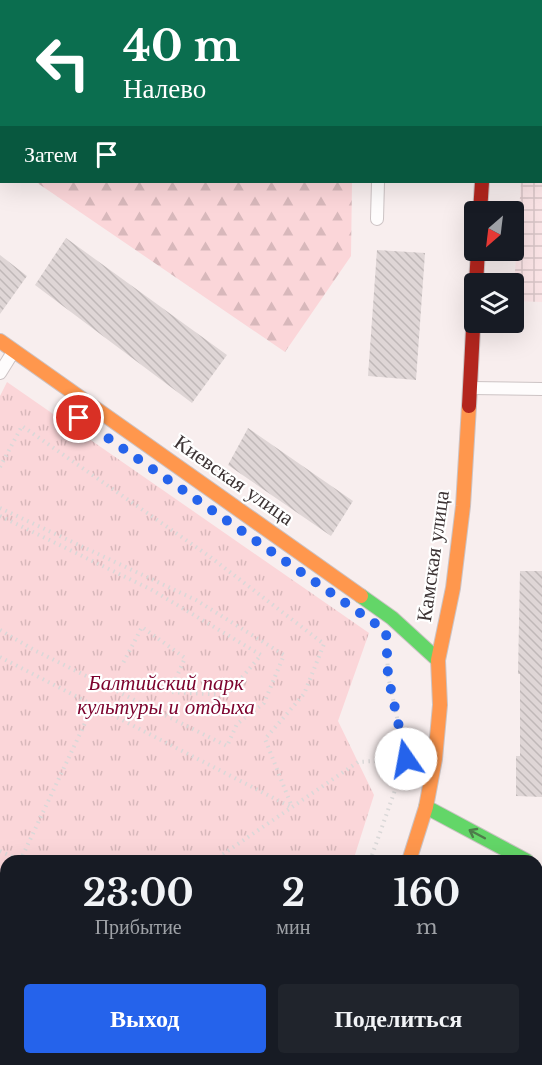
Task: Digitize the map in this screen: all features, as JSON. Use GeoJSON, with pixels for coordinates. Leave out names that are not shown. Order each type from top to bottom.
{"type":"FeatureCollection","features":[{"type":"Feature","properties":{"kind":"main road"},"geometry":{"type":"LineString","coordinates":[[481,201],[482,183]]}},
{"type":"Feature","properties":{"kind":"main road","name":"Камская улица"},"geometry":{"type":"LineString","coordinates":[[412,855],[426,807],[435,759],[440,705],[438,660],[450,607],[459,546],[473,333]]}},
{"type":"Feature","properties":{"kind":"main road","name":"Киевская улица"},"geometry":{"type":"LineString","coordinates":[[0,341],[392,618],[438,660]]}},
{"type":"Feature","properties":{"kind":"main road"},"geometry":{"type":"LineString","coordinates":[[426,807],[516,855]]}},
{"type":"Feature","properties":{"kind":"lane"},"geometry":{"type":"LineString","coordinates":[[376,219],[378,183]]}},
{"type":"Feature","properties":{"kind":"lane"},"geometry":{"type":"LineString","coordinates":[[0,373],[14,351]]}},
{"type":"Feature","properties":{"kind":"lane"},"geometry":{"type":"LineString","coordinates":[[469,388],[542,389]]}},
{"type":"Feature","properties":{"kind":"path"},"geometry":{"type":"LineString","coordinates":[[0,467],[22,426],[209,556],[324,644],[304,694],[265,739],[292,807]]}},
{"type":"Feature","properties":{"kind":"path"},"geometry":{"type":"LineString","coordinates":[[0,508],[196,600],[284,655],[264,704],[237,724],[227,746],[36,651],[0,630]]}},
{"type":"Feature","properties":{"kind":"path"},"geometry":{"type":"LineString","coordinates":[[0,516],[152,590],[261,655],[227,695],[170,692],[185,658],[142,627],[122,665]]}},
{"type":"Feature","properties":{"kind":"path"},"geometry":{"type":"LineString","coordinates":[[372,855],[406,759],[388,676],[386,642]]}},
{"type":"Feature","properties":{"kind":"path"},"geometry":{"type":"LineString","coordinates":[[0,657],[292,807]]}},
{"type":"Feature","properties":{"kind":"path"},"geometry":{"type":"LineString","coordinates":[[23,855],[94,704]]}},
{"type":"Feature","properties":{"kind":"path"},"geometry":{"type":"LineString","coordinates":[[222,855],[358,762],[435,759]]}},
{"type":"Feature","properties":{"kind":"shaded area"},"geometry":{"type":"Polygon","coordinates":[[[521,183],[542,183],[542,302],[524,301],[524,273],[515,273],[516,261],[524,261],[524,201],[520,201],[521,183]]]}},
{"type":"Feature","properties":{"kind":"green space"},"geometry":{"type":"Polygon","coordinates":[[[37,183],[352,183],[351,256],[285,352],[37,183]]]}},
{"type":"Feature","properties":{"kind":"green space","name":"Балтийский парк культуры и отдыха"},"geometry":{"type":"Polygon","coordinates":[[[7,382],[369,633],[338,721],[374,795],[355,855],[0,855],[0,396],[7,382]]]}},
{"type":"Feature","properties":{"kind":"building"},"geometry":{"type":"Polygon","coordinates":[[[66,238],[227,355],[192,403],[35,285],[66,238]]]}},
{"type":"Feature","properties":{"kind":"building"},"geometry":{"type":"Polygon","coordinates":[[[377,250],[425,253],[416,380],[368,376],[377,250]]]}},
{"type":"Feature","properties":{"kind":"building"},"geometry":{"type":"Polygon","coordinates":[[[0,255],[27,276],[0,314],[0,255]]]}},
{"type":"Feature","properties":{"kind":"building"},"geometry":{"type":"Polygon","coordinates":[[[248,428],[353,501],[331,536],[228,465],[248,428]]]}},
{"type":"Feature","properties":{"kind":"building"},"geometry":{"type":"Polygon","coordinates":[[[520,571],[542,571],[542,797],[516,796],[516,756],[520,756],[520,674],[518,674],[520,571]]]}},
{"type":"Feature","properties":{"kind":"traffic: fast"},"geometry":{"type":"LineString","coordinates":[[361,596],[392,618],[438,660]]}},
{"type":"Feature","properties":{"kind":"traffic: fast"},"geometry":{"type":"LineString","coordinates":[[426,807],[516,855]]}},
{"type":"Feature","properties":{"kind":"traffic: slow"},"geometry":{"type":"LineString","coordinates":[[0,341],[361,596]]}},
{"type":"Feature","properties":{"kind":"traffic: slow"},"geometry":{"type":"LineString","coordinates":[[411,855],[426,807],[435,759],[440,705],[438,660],[453,588],[463,506],[469,406]]}},
{"type":"Feature","properties":{"kind":"traffic: jam"},"geometry":{"type":"LineString","coordinates":[[481,201],[482,183]]}},
{"type":"Feature","properties":{"kind":"traffic: jam"},"geometry":{"type":"LineString","coordinates":[[477,261],[477,273]]}},
{"type":"Feature","properties":{"kind":"traffic: jam"},"geometry":{"type":"LineString","coordinates":[[469,406],[473,333]]}},
{"type":"Feature","properties":{"kind":"route"},"geometry":{"type":"LineString","coordinates":[[79,418],[386,631],[388,676],[406,759]]}}]}
